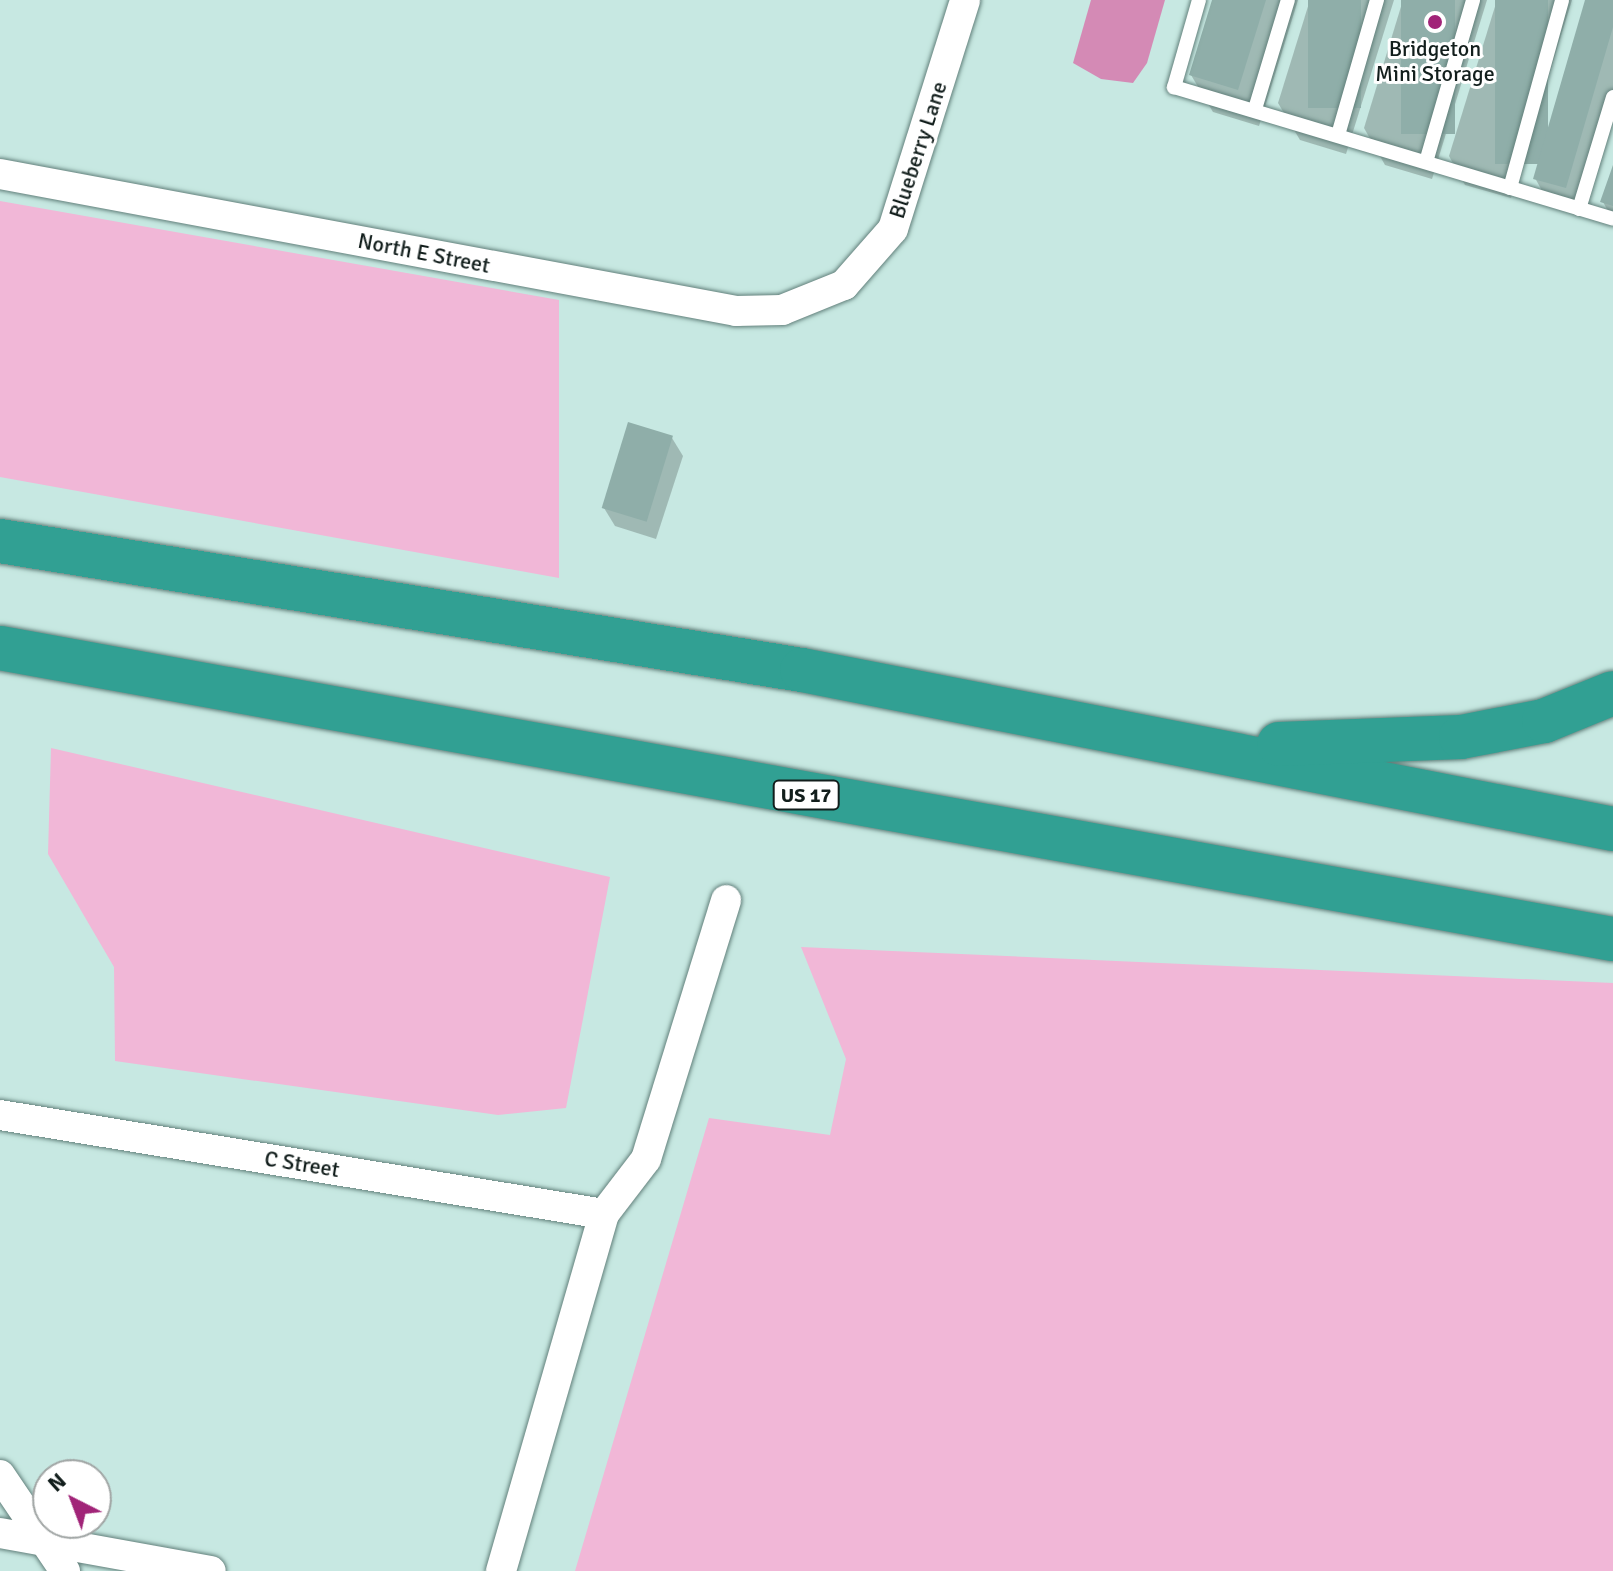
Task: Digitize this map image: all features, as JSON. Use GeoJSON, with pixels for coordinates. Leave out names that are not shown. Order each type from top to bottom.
{"type":"FeatureCollection","features":[{"type":"Feature","properties":{"kind":"highway"},"geometry":{"type":"LineString","coordinates":[[0,541],[802,670],[1613,829]]}},
{"type":"Feature","properties":{"kind":"highway","name":"US 17"},"geometry":{"type":"LineString","coordinates":[[0,648],[1613,939]]}},
{"type":"Feature","properties":{"kind":"highway"},"geometry":{"type":"LineString","coordinates":[[1191,745],[1461,737],[1544,721],[1613,693]]}},
{"type":"Feature","properties":{"kind":"street","name":"Blueberry Lane"},"geometry":{"type":"LineString","coordinates":[[844,285],[893,229],[965,0]]}},
{"type":"Feature","properties":{"kind":"street","name":"North E Street"},"geometry":{"type":"LineString","coordinates":[[0,174],[736,311],[801,306],[844,285]]}},
{"type":"Feature","properties":{"kind":"street"},"geometry":{"type":"LineString","coordinates":[[501,1571],[604,1214],[646,1159],[726,900]]}},
{"type":"Feature","properties":{"kind":"street","name":"C Street"},"geometry":{"type":"LineString","coordinates":[[0,1115],[604,1214]]}},
{"type":"Feature","properties":{"kind":"street"},"geometry":{"type":"LineString","coordinates":[[0,1475],[48,1541],[65,1571]]}},
{"type":"Feature","properties":{"kind":"street"},"geometry":{"type":"LineString","coordinates":[[0,1533],[211,1571]]}},
{"type":"Feature","properties":{"kind":"lane"},"geometry":{"type":"LineString","coordinates":[[1199,0],[1174,87],[1613,219]]}},
{"type":"Feature","properties":{"kind":"lane"},"geometry":{"type":"LineString","coordinates":[[1255,109],[1288,0]]}},
{"type":"Feature","properties":{"kind":"lane"},"geometry":{"type":"LineString","coordinates":[[1338,135],[1377,0]]}},
{"type":"Feature","properties":{"kind":"lane"},"geometry":{"type":"LineString","coordinates":[[1426,162],[1473,0]]}},
{"type":"Feature","properties":{"kind":"lane"},"geometry":{"type":"LineString","coordinates":[[1510,188],[1562,0]]}},
{"type":"Feature","properties":{"kind":"lane"},"geometry":{"type":"LineString","coordinates":[[1579,209],[1613,97]]}},
{"type":"Feature","properties":{"kind":"shaded area"},"geometry":{"type":"Polygon","coordinates":[[[1091,0],[1165,0],[1147,63],[1133,83],[1101,79],[1073,63],[1091,0]]]}},
{"type":"Feature","properties":{"kind":"shaded area"},"geometry":{"type":"Polygon","coordinates":[[[0,201],[559,300],[559,578],[0,477],[0,201]]]}},
{"type":"Feature","properties":{"kind":"shaded area"},"geometry":{"type":"Polygon","coordinates":[[[51,748],[610,877],[566,1108],[498,1115],[115,1061],[114,967],[48,854],[51,748]]]}},
{"type":"Feature","properties":{"kind":"shaded area"},"geometry":{"type":"Polygon","coordinates":[[[801,947],[1613,983],[1613,1571],[575,1571],[709,1118],[830,1135],[846,1059],[801,947]]]}},
{"type":"Feature","properties":{"kind":"building"},"geometry":{"type":"Polygon","coordinates":[[[1212,0],[1266,0],[1238,90],[1189,75],[1212,0]]]}},
{"type":"Feature","properties":{"kind":"building"},"geometry":{"type":"Polygon","coordinates":[[[1308,0],[1361,0],[1361,108],[1308,108],[1308,0]]]}},
{"type":"Feature","properties":{"kind":"building"},"geometry":{"type":"Polygon","coordinates":[[[1401,0],[1455,0],[1455,134],[1401,134],[1401,0]]]}},
{"type":"Feature","properties":{"kind":"building"},"geometry":{"type":"Polygon","coordinates":[[[1495,0],[1548,0],[1548,164],[1495,164],[1495,0]]]}},
{"type":"Feature","properties":{"kind":"building"},"geometry":{"type":"Polygon","coordinates":[[[1585,0],[1613,0],[1613,27],[1566,188],[1533,179],[1585,0]]]}},
{"type":"Feature","properties":{"kind":"building"},"geometry":{"type":"Polygon","coordinates":[[[1613,165],[1613,206],[1600,202],[1613,165]]]}},
{"type":"Feature","properties":{"kind":"building"},"geometry":{"type":"Polygon","coordinates":[[[628,422],[673,436],[647,522],[602,508],[628,422]]]}},
{"type":"Feature","properties":{"kind":"place","name":"Bridgeton Mini Storage"},"geometry":{"type":"Point","coordinates":[1435,22]}}]}
